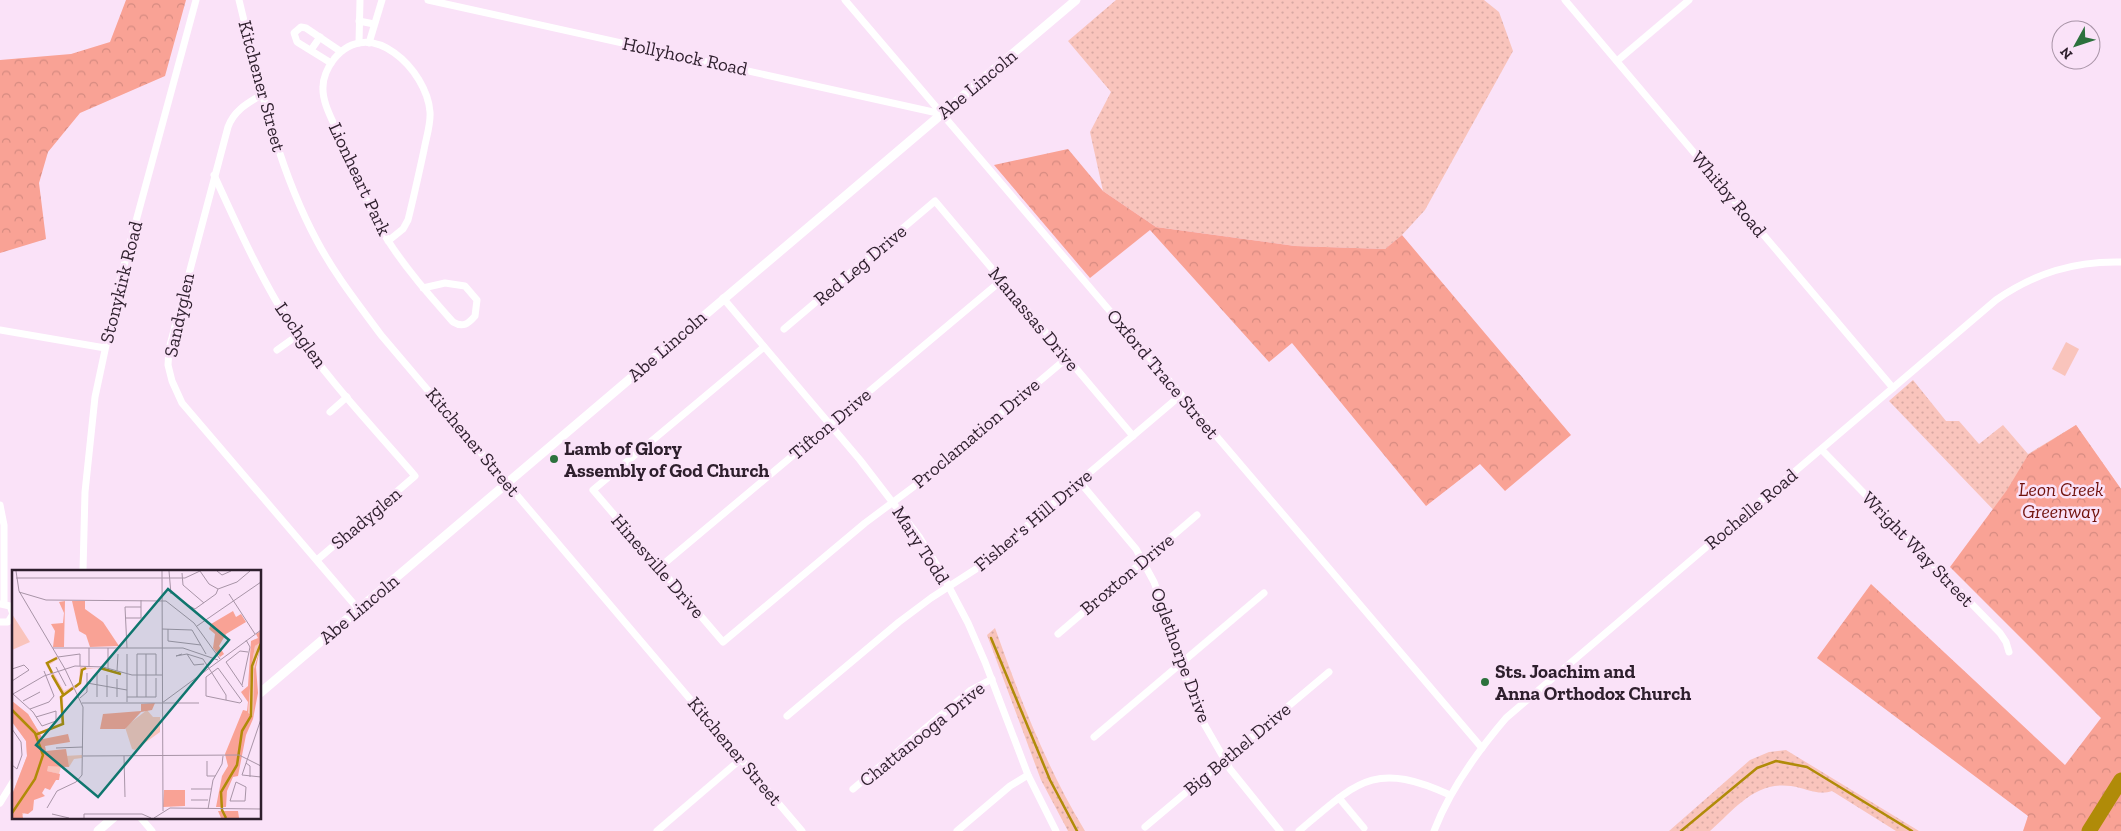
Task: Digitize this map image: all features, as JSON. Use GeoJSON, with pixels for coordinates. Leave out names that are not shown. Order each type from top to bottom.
{"type":"FeatureCollection","features":[{"type":"Feature","properties":{"kind":"street","name":"Stonykirk Road"},"geometry":{"type":"LineString","coordinates":[[83,570],[87,466],[95,397],[120,280],[196,0]]}},
{"type":"Feature","properties":{"kind":"street","name":"Kitchener Street"},"geometry":{"type":"LineString","coordinates":[[240,0],[269,119],[293,190],[318,242],[346,287],[381,335],[802,831]]}},
{"type":"Feature","properties":{"kind":"street"},"geometry":{"type":"LineString","coordinates":[[360,0],[359,43],[369,43],[385,47],[408,63],[417,75],[426,94],[430,113],[408,220],[403,229],[388,241]]}},
{"type":"Feature","properties":{"kind":"street"},"geometry":{"type":"LineString","coordinates":[[369,43],[382,0]]}},
{"type":"Feature","properties":{"kind":"street","name":"Hollyhock Road"},"geometry":{"type":"LineString","coordinates":[[428,0],[942,114]]}},
{"type":"Feature","properties":{"kind":"street","name":"Oxford Trace Street"},"geometry":{"type":"LineString","coordinates":[[845,0],[1482,748]]}},
{"type":"Feature","properties":{"kind":"street","name":"Abe Lincoln"},"geometry":{"type":"LineString","coordinates":[[261,692],[1076,0]]}},
{"type":"Feature","properties":{"kind":"street","name":"Whitby Road"},"geometry":{"type":"LineString","coordinates":[[1565,0],[1893,388]]}},
{"type":"Feature","properties":{"kind":"street"},"geometry":{"type":"LineString","coordinates":[[1617,61],[1689,0]]}},
{"type":"Feature","properties":{"kind":"street"},"geometry":{"type":"LineString","coordinates":[[359,21],[374,24]]}},
{"type":"Feature","properties":{"kind":"street"},"geometry":{"type":"LineString","coordinates":[[331,63],[297,42],[294,33],[301,27],[306,28],[340,52]]}},
{"type":"Feature","properties":{"kind":"street"},"geometry":{"type":"LineString","coordinates":[[310,50],[320,37]]}},
{"type":"Feature","properties":{"kind":"street","name":"Lionheart Park"},"geometry":{"type":"LineString","coordinates":[[359,43],[340,52],[331,63],[323,88],[326,102],[355,178],[388,241],[423,288],[453,322],[465,325],[475,316],[477,300],[465,286],[445,283],[423,288]]}},
{"type":"Feature","properties":{"kind":"street","name":"Sandyglen"},"geometry":{"type":"LineString","coordinates":[[263,94],[239,109],[231,119],[214,175],[169,349],[168,365],[178,396],[188,410],[359,610]]}},
{"type":"Feature","properties":{"kind":"street","name":"Lochglen"},"geometry":{"type":"LineString","coordinates":[[214,175],[257,266],[298,335],[415,476]]}},
{"type":"Feature","properties":{"kind":"street","name":"Manassas Drive"},"geometry":{"type":"LineString","coordinates":[[935,201],[1133,436]]}},
{"type":"Feature","properties":{"kind":"street","name":"Red Leg Drive"},"geometry":{"type":"LineString","coordinates":[[784,329],[935,201]]}},
{"type":"Feature","properties":{"kind":"street","name":"Rochelle Road"},"geometry":{"type":"LineString","coordinates":[[1434,831],[1450,795],[1482,748],[1506,718],[1996,300],[2028,280],[2069,266],[2086,263],[2121,262]]}},
{"type":"Feature","properties":{"kind":"street","name":"Tifton Drive"},"geometry":{"type":"LineString","coordinates":[[660,568],[1002,280]]}},
{"type":"Feature","properties":{"kind":"street","name":"Mary Todd"},"geometry":{"type":"LineString","coordinates":[[723,298],[894,501],[920,538],[968,623],[992,679],[1028,775],[1056,831]]}},
{"type":"Feature","properties":{"kind":"street"},"geometry":{"type":"LineString","coordinates":[[0,330],[105,348]]}},
{"type":"Feature","properties":{"kind":"street"},"geometry":{"type":"LineString","coordinates":[[277,350],[298,335]]}},
{"type":"Feature","properties":{"kind":"street","name":"Hinesville Drive"},"geometry":{"type":"LineString","coordinates":[[723,642],[593,490],[764,347]]}},
{"type":"Feature","properties":{"kind":"street","name":"Proclamation Drive"},"geometry":{"type":"LineString","coordinates":[[723,642],[865,523],[927,476],[1066,358]]}},
{"type":"Feature","properties":{"kind":"street","name":"Fisher's Hill Drive"},"geometry":{"type":"LineString","coordinates":[[787,716],[899,622],[948,586],[976,569],[1181,395]]}},
{"type":"Feature","properties":{"kind":"street"},"geometry":{"type":"LineString","coordinates":[[330,412],[347,396]]}},
{"type":"Feature","properties":{"kind":"street","name":"Wright Way Street"},"geometry":{"type":"LineString","coordinates":[[1822,450],[2000,633],[2009,652]]}},
{"type":"Feature","properties":{"kind":"street","name":"Shadyglen"},"geometry":{"type":"LineString","coordinates":[[317,560],[415,476]]}},
{"type":"Feature","properties":{"kind":"street","name":"Oglethorpe Drive"},"geometry":{"type":"LineString","coordinates":[[1079,481],[1131,544],[1142,561],[1154,582],[1180,665],[1203,722],[1224,760],[1280,831]]}},
{"type":"Feature","properties":{"kind":"street"},"geometry":{"type":"LineString","coordinates":[[0,505],[4,525],[2,604],[10,606],[12,611]]}},
{"type":"Feature","properties":{"kind":"street","name":"Broxton Drive"},"geometry":{"type":"LineString","coordinates":[[1058,634],[1197,515]]}},
{"type":"Feature","properties":{"kind":"street"},"geometry":{"type":"LineString","coordinates":[[1094,737],[1264,592]]}},
{"type":"Feature","properties":{"kind":"street"},"geometry":{"type":"LineString","coordinates":[[0,622],[8,622],[12,616]]}},
{"type":"Feature","properties":{"kind":"street","name":"Big Bethel Drive"},"geometry":{"type":"LineString","coordinates":[[1145,827],[1328,672]]}},
{"type":"Feature","properties":{"kind":"street","name":"Chattanooga Drive"},"geometry":{"type":"LineString","coordinates":[[853,789],[971,690],[992,679]]}},
{"type":"Feature","properties":{"kind":"street"},"geometry":{"type":"LineString","coordinates":[[657,831],[742,759]]}},
{"type":"Feature","properties":{"kind":"street"},"geometry":{"type":"LineString","coordinates":[[957,831],[1010,786],[1028,775]]}},
{"type":"Feature","properties":{"kind":"street"},"geometry":{"type":"LineString","coordinates":[[1299,831],[1339,798],[1362,783],[1386,778],[1410,779],[1450,795]]}},
{"type":"Feature","properties":{"kind":"street"},"geometry":{"type":"LineString","coordinates":[[0,803],[12,783]]}},
{"type":"Feature","properties":{"kind":"street"},"geometry":{"type":"LineString","coordinates":[[1339,798],[1364,828]]}},
{"type":"Feature","properties":{"kind":"street"},"geometry":{"type":"LineString","coordinates":[[98,831],[113,818]]}},
{"type":"Feature","properties":{"kind":"street"},"geometry":{"type":"LineString","coordinates":[[141,818],[152,831]]}},
{"type":"Feature","properties":{"kind":"green space"},"geometry":{"type":"Polygon","coordinates":[[[126,0],[186,0],[165,76],[80,113],[48,152],[39,183],[46,239],[0,253],[0,60],[71,54],[110,42],[126,0]]]}},
{"type":"Feature","properties":{"kind":"green space"},"geometry":{"type":"Polygon","coordinates":[[[1116,0],[1484,0],[1499,12],[1513,51],[1425,210],[1402,235],[1385,249],[1295,246],[1156,227],[1103,191],[1090,132],[1111,92],[1068,41],[1116,0]]]}},
{"type":"Feature","properties":{"kind":"green space"},"geometry":{"type":"Polygon","coordinates":[[[1068,149],[1103,191],[1156,227],[1295,246],[1385,249],[1402,235],[1571,435],[1505,491],[1480,464],[1426,506],[1292,343],[1269,362],[1150,230],[1090,278],[994,165],[1068,149]]]}},
{"type":"Feature","properties":{"kind":"green space"},"geometry":{"type":"Polygon","coordinates":[[[2066,342],[2079,349],[2065,376],[2052,369],[2066,342]]]}},
{"type":"Feature","properties":{"kind":"green space","name":"Leon Creek Greenway"},"geometry":{"type":"Polygon","coordinates":[[[1913,380],[1946,421],[1959,421],[1979,444],[2003,425],[2028,454],[2076,425],[2121,489],[2121,643],[1889,401],[1913,380]]]}},
{"type":"Feature","properties":{"kind":"green space"},"geometry":{"type":"Polygon","coordinates":[[[2076,425],[2121,489],[2121,831],[2023,831],[2028,816],[1817,658],[1871,584],[2065,765],[2101,718],[1950,567],[2007,490],[2028,455],[2076,425]]]}},
{"type":"Feature","properties":{"kind":"green space"},"geometry":{"type":"Polygon","coordinates":[[[995,628],[1024,706],[1046,757],[1085,831],[1068,831],[1041,780],[987,635],[995,628]]]}},
{"type":"Feature","properties":{"kind":"green space"},"geometry":{"type":"Polygon","coordinates":[[[1786,750],[1919,831],[1896,831],[1832,791],[1822,793],[1791,786],[1778,786],[1756,792],[1746,798],[1710,831],[1669,831],[1750,760],[1769,752],[1786,750]]]}},
{"type":"Feature","properties":{"kind":"waterway"},"geometry":{"type":"LineString","coordinates":[[991,638],[1050,780],[1077,831]]}},
{"type":"Feature","properties":{"kind":"waterway"},"geometry":{"type":"LineString","coordinates":[[1681,831],[1757,768],[1776,761],[1807,767],[1912,831]]}},
{"type":"Feature","properties":{"kind":"waterway"},"geometry":{"type":"LineString","coordinates":[[2089,831],[2121,780]]}},
{"type":"Feature","properties":{"kind":"place","name":"Lamb of Glory Assembly of God Church"},"geometry":{"type":"Point","coordinates":[554,459]}},
{"type":"Feature","properties":{"kind":"place","name":"Sts. Joachim and Anna Orthodox Church"},"geometry":{"type":"Point","coordinates":[1485,682]}}]}
